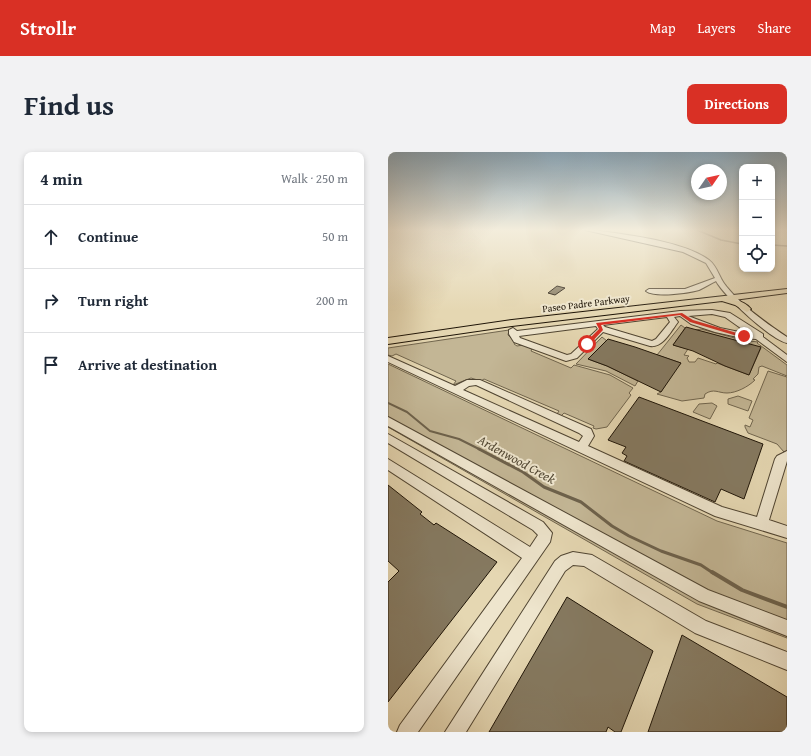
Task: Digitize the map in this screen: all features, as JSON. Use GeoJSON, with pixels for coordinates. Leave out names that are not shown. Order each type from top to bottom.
{"type":"FeatureCollection","features":[{"type":"Feature","properties":{"kind":"main road","name":"Paseo Padre Parkway"},"geometry":{"type":"LineString","coordinates":[[388,335],[470,322],[731,294],[787,285]]}},
{"type":"Feature","properties":{"kind":"main road","name":"Paseo Padre Parkway"},"geometry":{"type":"LineString","coordinates":[[388,341],[512,323],[695,302],[731,294],[787,291]]}},
{"type":"Feature","properties":{"kind":"main road"},"geometry":{"type":"LineString","coordinates":[[747,309],[744,302],[746,299],[770,295],[771,293]]}},
{"type":"Feature","properties":{"kind":"main road"},"geometry":{"type":"LineString","coordinates":[[695,302],[730,301],[738,303],[747,309]]}},
{"type":"Feature","properties":{"kind":"street"},"geometry":{"type":"LineString","coordinates":[[699,257],[708,262],[717,279],[731,294],[747,309],[787,341]]}},
{"type":"Feature","properties":{"kind":"street"},"geometry":{"type":"LineString","coordinates":[[649,291],[672,292],[692,289],[697,288],[708,281],[717,279]]}},
{"type":"Feature","properties":{"kind":"street"},"geometry":{"type":"LineString","coordinates":[[676,304],[681,314],[692,321],[735,334],[757,337],[776,333]]}},
{"type":"Feature","properties":{"kind":"street"},"geometry":{"type":"LineString","coordinates":[[513,334],[600,326],[669,315],[712,312],[727,315],[738,321],[787,359]]}},
{"type":"Feature","properties":{"kind":"street"},"geometry":{"type":"LineString","coordinates":[[593,313],[600,326],[656,344],[674,322],[669,315]]}},
{"type":"Feature","properties":{"kind":"street"},"geometry":{"type":"LineString","coordinates":[[512,323],[513,334],[518,341],[566,358],[574,356],[600,326]]}},
{"type":"Feature","properties":{"kind":"street"},"geometry":{"type":"LineString","coordinates":[[388,359],[720,512],[787,532]]}},
{"type":"Feature","properties":{"kind":"street"},"geometry":{"type":"LineString","coordinates":[[455,390],[467,382],[477,382],[586,431],[588,436],[581,448]]}},
{"type":"Feature","properties":{"kind":"street"},"geometry":{"type":"LineString","coordinates":[[515,418],[528,405]]}},
{"type":"Feature","properties":{"kind":"street"},"geometry":{"type":"LineString","coordinates":[[388,421],[704,596],[787,628]]}},
{"type":"Feature","properties":{"kind":"street"},"geometry":{"type":"LineString","coordinates":[[388,438],[541,528],[545,534],[545,537],[407,732]]}},
{"type":"Feature","properties":{"kind":"street"},"geometry":{"type":"LineString","coordinates":[[761,524],[781,458],[787,456]]}},
{"type":"Feature","properties":{"kind":"street"},"geometry":{"type":"LineString","coordinates":[[388,464],[531,556]]}},
{"type":"Feature","properties":{"kind":"street"},"geometry":{"type":"LineString","coordinates":[[455,732],[560,566],[566,560],[575,557],[587,560],[701,627],[787,661]]}},
{"type":"Feature","properties":{"kind":"shaded area"},"geometry":{"type":"Polygon","coordinates":[[[681,325],[685,328],[673,345],[688,349],[684,355],[689,356],[687,358],[689,362],[695,362],[698,358],[716,364],[717,363],[749,375],[761,348],[696,330],[701,329],[742,340],[758,342],[757,343],[787,365],[787,376],[762,366],[759,367],[758,374],[753,379],[755,380],[738,391],[727,393],[711,391],[705,394],[704,398],[682,401],[657,394],[661,392],[676,367],[678,367],[681,363],[657,355],[681,325]]]}},
{"type":"Feature","properties":{"kind":"shaded area"},"geometry":{"type":"Polygon","coordinates":[[[509,330],[508,335],[517,346],[523,345],[532,349],[531,351],[571,368],[574,365],[610,375],[633,388],[629,393],[631,395],[607,427],[596,429],[593,428],[594,426],[564,413],[561,416],[557,414],[559,411],[484,379],[481,381],[471,378],[453,385],[456,381],[396,354],[392,356],[388,355],[388,348],[509,330]]]}},
{"type":"Feature","properties":{"kind":"shaded area"},"geometry":{"type":"Polygon","coordinates":[[[602,337],[607,341],[588,359],[607,366],[638,381],[635,386],[606,371],[576,364],[602,337]]]}},
{"type":"Feature","properties":{"kind":"shaded area"},"geometry":{"type":"Polygon","coordinates":[[[388,364],[717,521],[787,543],[787,638],[697,604],[388,427],[388,364]]]}},
{"type":"Feature","properties":{"kind":"shaded area"},"geometry":{"type":"Polygon","coordinates":[[[768,371],[787,377],[787,452],[784,452],[777,444],[748,433],[745,427],[745,425],[750,427],[753,420],[749,418],[768,371]]]}},
{"type":"Feature","properties":{"kind":"shaded area"},"geometry":{"type":"Polygon","coordinates":[[[738,396],[752,401],[748,411],[728,404],[728,399],[738,396]]]}},
{"type":"Feature","properties":{"kind":"shaded area"},"geometry":{"type":"Polygon","coordinates":[[[712,403],[717,406],[710,419],[693,412],[699,404],[712,403]]]}},
{"type":"Feature","properties":{"kind":"building"},"geometry":{"type":"Polygon","coordinates":[[[557,286],[565,288],[555,295],[548,293],[557,286]]]}},
{"type":"Feature","properties":{"kind":"building"},"geometry":{"type":"Polygon","coordinates":[[[686,327],[761,347],[749,375],[693,351],[673,345],[686,327]]]}},
{"type":"Feature","properties":{"kind":"building"},"geometry":{"type":"Polygon","coordinates":[[[608,339],[681,363],[661,392],[607,366],[588,359],[608,339]]]}},
{"type":"Feature","properties":{"kind":"building"},"geometry":{"type":"Polygon","coordinates":[[[639,397],[763,444],[744,499],[721,489],[715,502],[624,461],[627,456],[622,453],[626,447],[608,440],[639,397]]]}},
{"type":"Feature","properties":{"kind":"building"},"geometry":{"type":"Polygon","coordinates":[[[388,485],[422,512],[420,514],[434,525],[436,523],[497,562],[388,702],[388,582],[399,571],[388,561],[388,485]]]}},
{"type":"Feature","properties":{"kind":"building"},"geometry":{"type":"Polygon","coordinates":[[[567,597],[653,651],[621,732],[615,732],[608,727],[606,732],[489,732],[567,597]]]}},
{"type":"Feature","properties":{"kind":"building"},"geometry":{"type":"Polygon","coordinates":[[[682,635],[787,697],[787,732],[648,732],[682,635]]]}},
{"type":"Feature","properties":{"kind":"waterway","name":"Ardenwood Creek"},"geometry":{"type":"LineString","coordinates":[[388,403],[407,412],[430,431],[459,439],[479,449]]}},
{"type":"Feature","properties":{"kind":"waterway","name":"Ardenwood Creek"},"geometry":{"type":"LineString","coordinates":[[479,449],[523,472],[544,487],[581,502],[612,526],[629,536],[661,551],[701,565],[713,573]]}},
{"type":"Feature","properties":{"kind":"waterway","name":"Ardenwood Creek"},"geometry":{"type":"LineString","coordinates":[[712,572],[742,590],[787,607]]}},
{"type":"Feature","properties":{"kind":"route"},"geometry":{"type":"LineString","coordinates":[[587,344],[602,329],[598,324],[681,314],[688,320],[744,336]]}}]}
